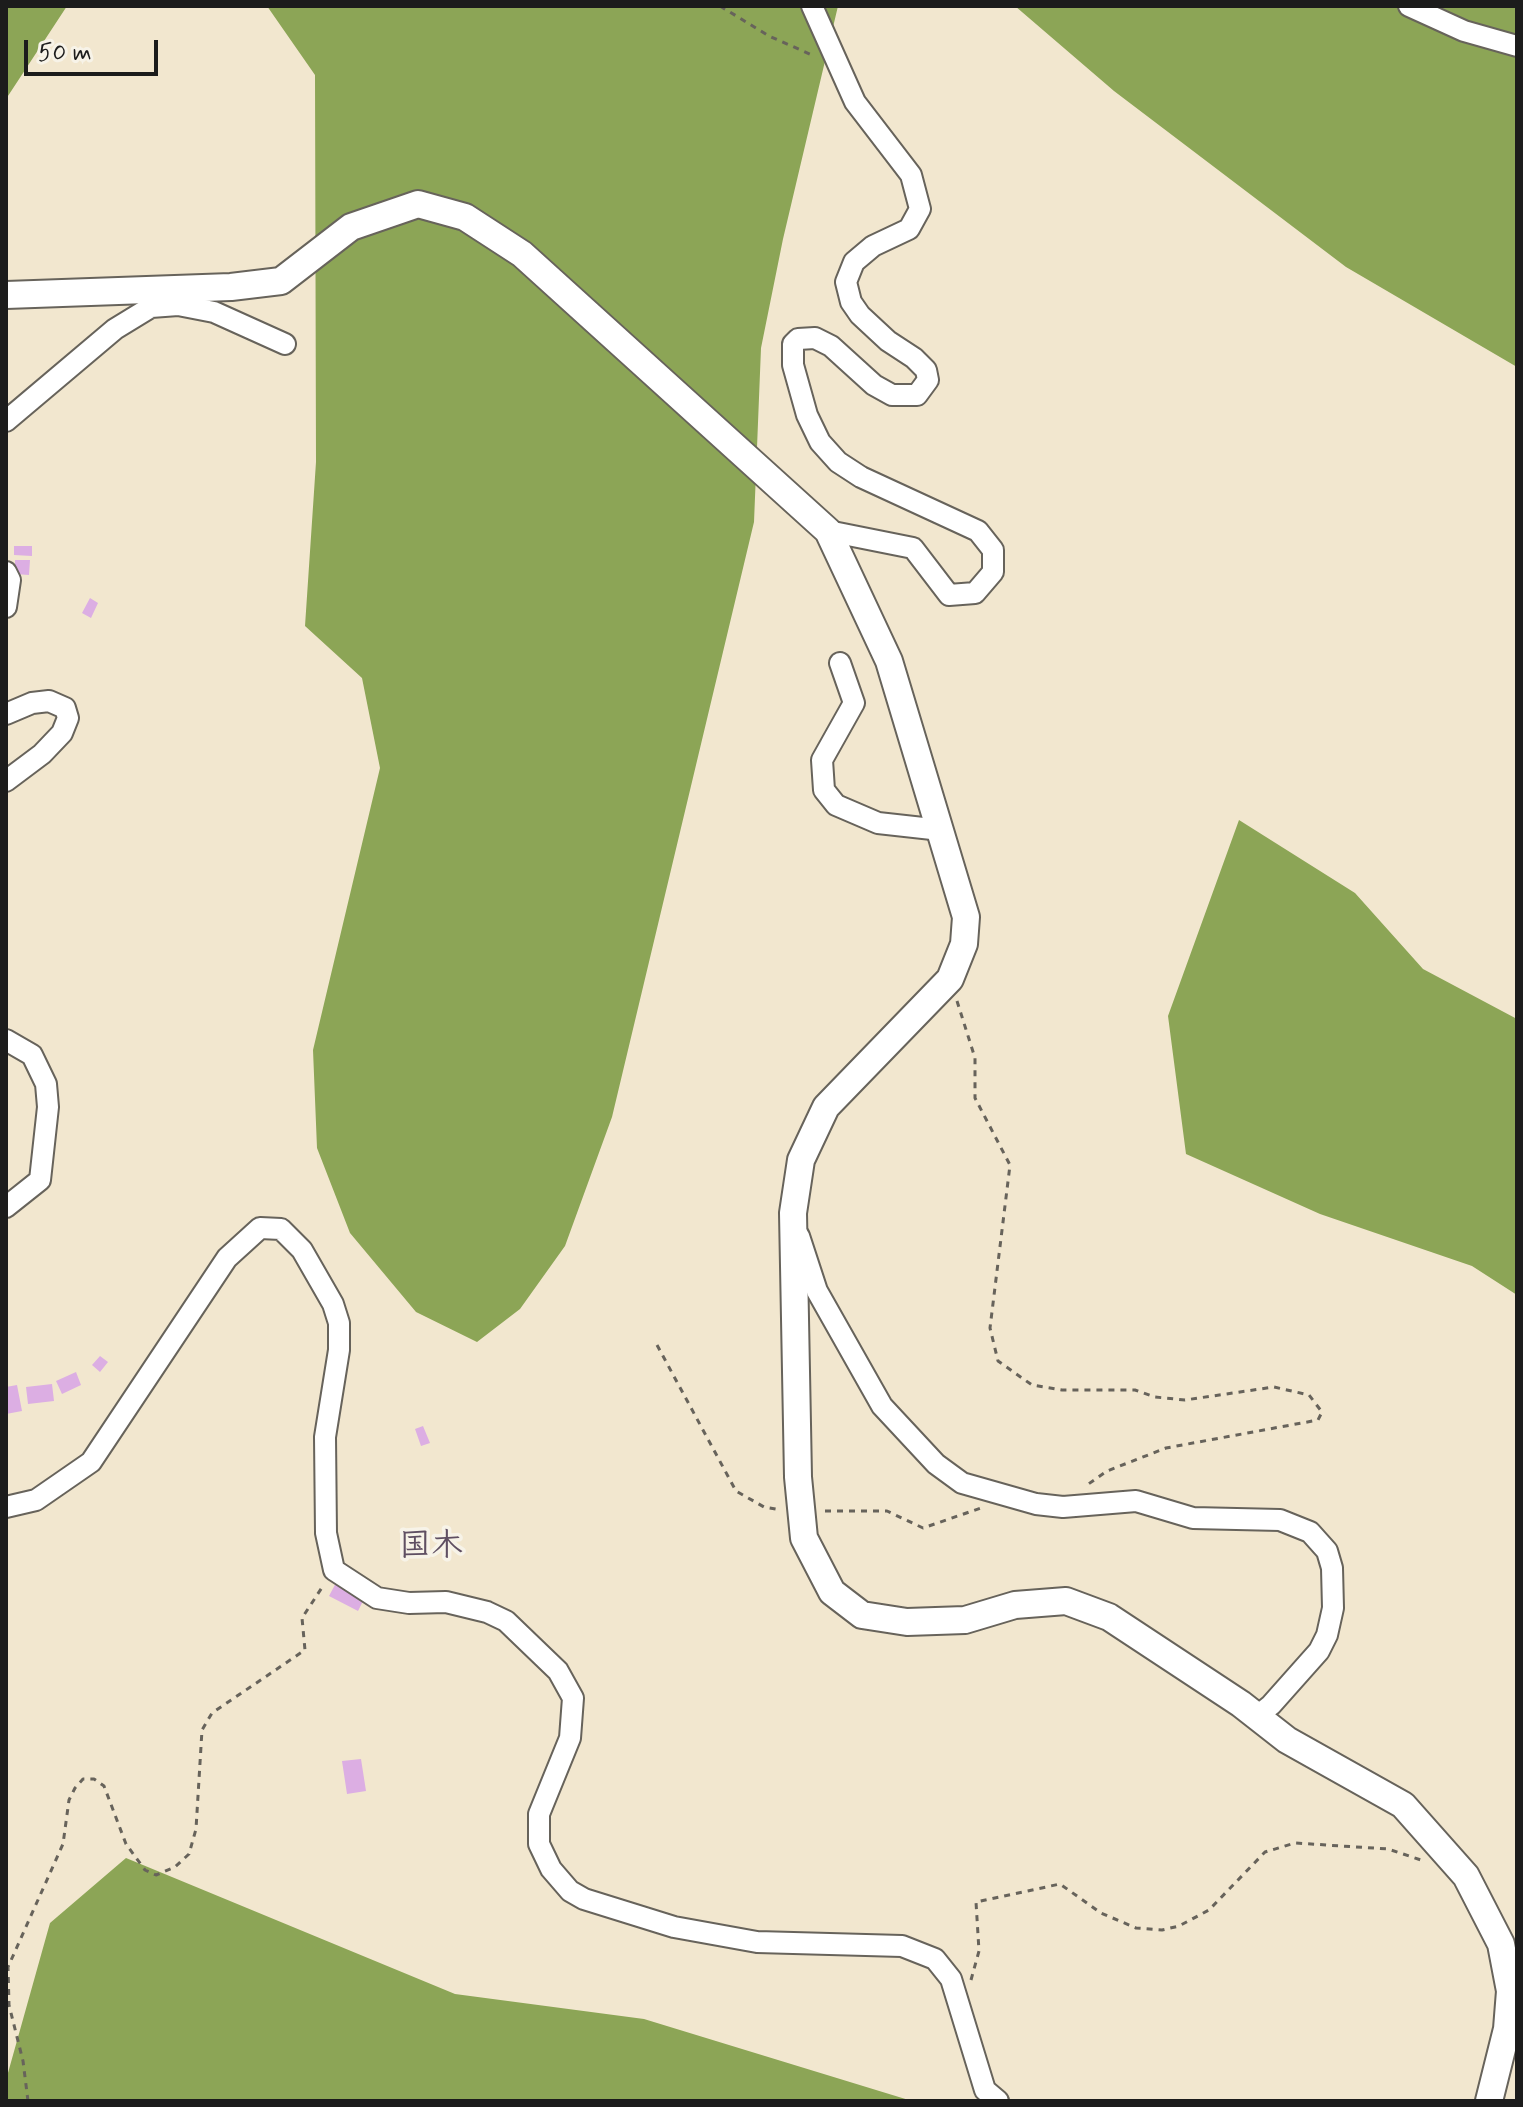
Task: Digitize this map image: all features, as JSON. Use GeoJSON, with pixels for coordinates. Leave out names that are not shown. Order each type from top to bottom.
{"type":"FeatureCollection","features":[{"type":"Feature","properties":{"kind":"street"},"geometry":{"type":"LineString","coordinates":[[812,6],[855,102],[911,175],[920,209],[909,229],[873,246],[854,262],[846,282],[851,302],[860,315],[888,341],[926,370],[928,380],[917,395],[892,395],[874,385],[831,346],[815,338],[798,339],[793,344],[793,365],[807,415],[820,442],[838,462],[861,477],[978,531],[993,550],[993,572],[975,593],[949,595],[913,548],[828,531]]}},
{"type":"Feature","properties":{"kind":"street"},"geometry":{"type":"LineString","coordinates":[[1409,6],[1464,31],[1517,46]]}},
{"type":"Feature","properties":{"kind":"street"},"geometry":{"type":"LineString","coordinates":[[6,295],[231,287],[281,281],[351,227],[418,204],[465,217],[522,254],[828,531],[889,661],[966,917],[964,944],[950,979],[826,1107],[801,1160],[793,1213],[798,1477],[804,1538],[832,1592],[862,1615],[907,1622],[965,1620],[1015,1605],[1066,1601],[1109,1617],[1324,1763],[1403,1805],[1466,1876],[1501,1944],[1510,1991],[1507,2029],[1489,2101]]}},
{"type":"Feature","properties":{"kind":"street"},"geometry":{"type":"LineString","coordinates":[[6,421],[115,329],[151,307],[178,305],[214,312],[285,344]]}},
{"type":"Feature","properties":{"kind":"street"},"geometry":{"type":"LineString","coordinates":[[6,572],[10,580],[6,607]]}},
{"type":"Feature","properties":{"kind":"street"},"geometry":{"type":"LineString","coordinates":[[840,663],[854,703],[822,760],[824,790],[836,805],[878,823],[941,830]]}},
{"type":"Feature","properties":{"kind":"street"},"geometry":{"type":"LineString","coordinates":[[6,714],[32,703],[49,701],[65,708],[68,718],[62,733],[42,754],[6,781]]}},
{"type":"Feature","properties":{"kind":"street"},"geometry":{"type":"LineString","coordinates":[[6,1040],[32,1055],[46,1084],[48,1107],[40,1180],[6,1207]]}},
{"type":"Feature","properties":{"kind":"street"},"geometry":{"type":"LineString","coordinates":[[793,1213],[817,1291],[882,1406],[936,1464],[962,1483],[1036,1504],[1063,1507],[1136,1501],[1193,1518],[1280,1520],[1310,1532],[1327,1551],[1332,1568],[1333,1608],[1327,1635],[1319,1651],[1271,1705],[1256,1717]]}},
{"type":"Feature","properties":{"kind":"street"},"geometry":{"type":"LineString","coordinates":[[6,1507],[36,1500],[91,1462],[227,1258],[260,1228],[281,1229],[302,1250],[333,1304],[339,1323],[339,1350],[325,1437],[326,1533],[334,1570],[377,1598],[409,1603],[446,1602],[487,1612],[519,1631],[558,1671],[573,1698],[570,1738],[539,1814],[539,1844],[551,1869],[570,1891],[584,1899],[674,1927],[757,1942],[902,1946],[935,1959],[951,1979],[959,1999],[985,2090],[998,2101]]}},
{"type":"Feature","properties":{"kind":"path"},"geometry":{"type":"LineString","coordinates":[[720,6],[769,36],[837,66]]}},
{"type":"Feature","properties":{"kind":"path"},"geometry":{"type":"LineString","coordinates":[[950,979],[975,1058],[975,1098],[1010,1165],[999,1232],[990,1328],[998,1361],[1032,1385],[1062,1390],[1135,1390],[1155,1397],[1185,1400],[1274,1387],[1309,1395],[1322,1412],[1318,1420],[1166,1448],[1107,1471],[1063,1507]]}},
{"type":"Feature","properties":{"kind":"path"},"geometry":{"type":"LineString","coordinates":[[28,2101],[23,2061],[9,2005],[8,1967],[63,1844],[69,1800],[75,1788],[83,1779],[94,1779],[104,1786],[126,1844],[145,1870],[156,1875],[175,1867],[189,1854],[196,1829],[202,1730],[212,1713],[305,1650],[302,1618],[334,1570]]}},
{"type":"Feature","properties":{"kind":"path"},"geometry":{"type":"LineString","coordinates":[[959,1999],[973,1976],[979,1951],[976,1902],[1060,1884],[1101,1913],[1136,1928],[1162,1930],[1179,1926],[1209,1910],[1265,1852],[1295,1843],[1388,1849],[1427,1863]]}},
{"type":"Feature","properties":{"kind":"green space"},"geometry":{"type":"Polygon","coordinates":[[[6,6],[67,6],[6,99],[6,6]]]}},
{"type":"Feature","properties":{"kind":"green space"},"geometry":{"type":"Polygon","coordinates":[[[267,6],[838,6],[783,239],[761,348],[754,522],[612,1117],[565,1246],[520,1309],[477,1342],[416,1312],[350,1233],[317,1148],[313,1050],[380,768],[362,678],[305,626],[316,462],[315,75],[267,6]]]}},
{"type":"Feature","properties":{"kind":"green space"},"geometry":{"type":"Polygon","coordinates":[[[1015,6],[1517,6],[1517,367],[1346,267],[1114,91],[1015,6]]]}},
{"type":"Feature","properties":{"kind":"green space"},"geometry":{"type":"Polygon","coordinates":[[[1239,820],[1355,893],[1423,969],[1517,1019],[1517,1295],[1472,1266],[1320,1214],[1186,1154],[1168,1016],[1239,820]]]}},
{"type":"Feature","properties":{"kind":"green space"},"geometry":{"type":"Polygon","coordinates":[[[126,1858],[455,1994],[644,2019],[912,2101],[6,2101],[6,2080],[50,1923],[126,1858]]]}},
{"type":"Feature","properties":{"kind":"building"},"geometry":{"type":"Polygon","coordinates":[[[14,546],[32,546],[32,556],[14,555],[14,546]]]}},
{"type":"Feature","properties":{"kind":"building"},"geometry":{"type":"Polygon","coordinates":[[[15,560],[30,560],[29,575],[15,574],[15,560]]]}},
{"type":"Feature","properties":{"kind":"building"},"geometry":{"type":"Polygon","coordinates":[[[90,598],[98,603],[91,618],[82,613],[90,598]]]}},
{"type":"Feature","properties":{"kind":"building"},"geometry":{"type":"Polygon","coordinates":[[[100,1356],[108,1362],[100,1372],[92,1365],[100,1356]]]}},
{"type":"Feature","properties":{"kind":"building"},"geometry":{"type":"Polygon","coordinates":[[[76,1372],[81,1385],[62,1394],[56,1381],[76,1372]]]}},
{"type":"Feature","properties":{"kind":"building"},"geometry":{"type":"Polygon","coordinates":[[[52,1384],[54,1401],[28,1404],[26,1387],[52,1384]]]}},
{"type":"Feature","properties":{"kind":"building"},"geometry":{"type":"Polygon","coordinates":[[[17,1385],[22,1411],[6,1414],[6,1387],[17,1385]]]}},
{"type":"Feature","properties":{"kind":"building"},"geometry":{"type":"Polygon","coordinates":[[[423,1426],[430,1443],[421,1446],[415,1429],[423,1426]]]}},
{"type":"Feature","properties":{"kind":"building"},"geometry":{"type":"Polygon","coordinates":[[[337,1581],[365,1597],[358,1611],[329,1596],[337,1581]]]}},
{"type":"Feature","properties":{"kind":"building"},"geometry":{"type":"Polygon","coordinates":[[[361,1759],[366,1791],[347,1794],[342,1761],[361,1759]]]}},
{"type":"Feature","properties":{"kind":"district","name":"国木"},"geometry":{"type":"Point","coordinates":[431,1548]}}]}
